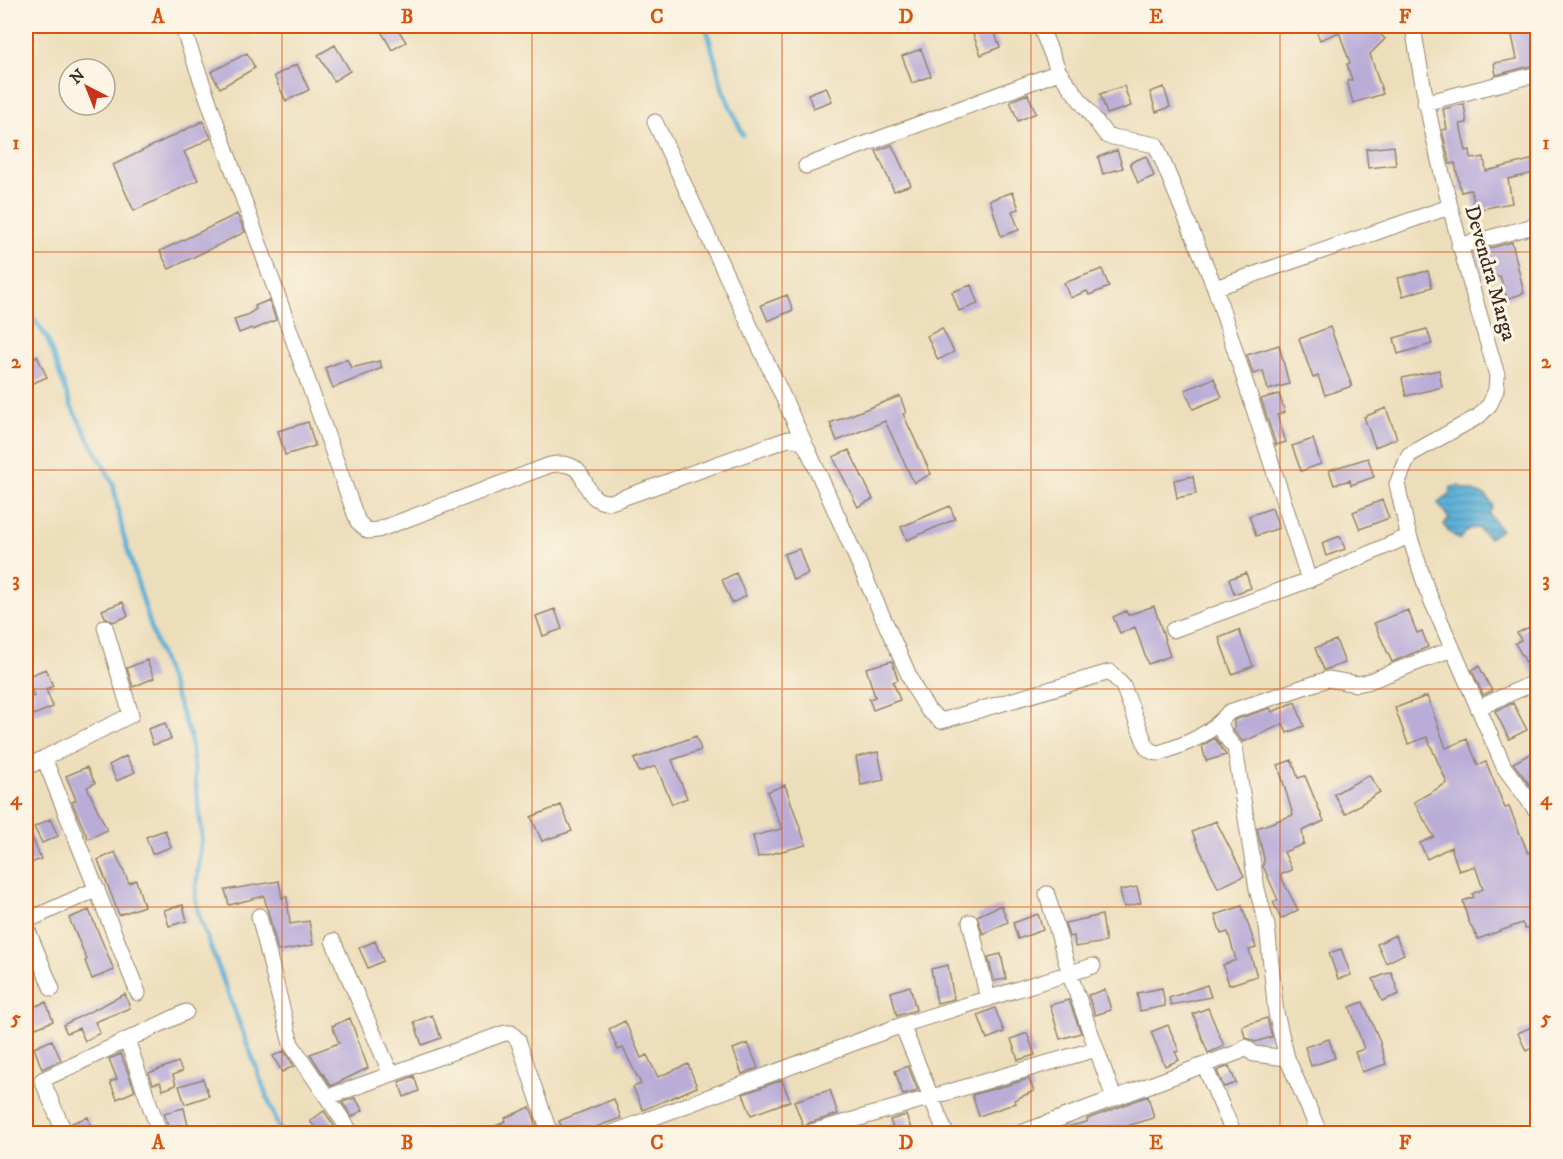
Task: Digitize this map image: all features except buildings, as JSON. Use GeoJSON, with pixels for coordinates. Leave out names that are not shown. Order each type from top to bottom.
{"type":"FeatureCollection","features":[{"type":"Feature","properties":{"kind":"street"},"geometry":{"type":"LineString","coordinates":[[183,26],[347,493],[358,522],[364,529],[378,530],[563,462],[572,465],[580,472],[591,494],[597,500],[611,502],[788,439],[804,442]]}},
{"type":"Feature","properties":{"kind":"street"},"geometry":{"type":"LineString","coordinates":[[1040,26],[1059,72],[1107,136],[1156,145],[1215,288],[1309,580]]}},
{"type":"Feature","properties":{"kind":"street","name":"Devendra Marga"},"geometry":{"type":"LineString","coordinates":[[1413,26],[1425,103],[1449,207],[1497,375],[1496,390],[1490,404],[1479,416],[1409,455],[1396,484],[1409,536],[1427,590],[1452,649],[1504,767],[1538,813]]}},
{"type":"Feature","properties":{"kind":"street"},"geometry":{"type":"LineString","coordinates":[[806,166],[1059,72]]}},
{"type":"Feature","properties":{"kind":"street"},"geometry":{"type":"LineString","coordinates":[[1425,103],[1538,74]]}},
{"type":"Feature","properties":{"kind":"street"},"geometry":{"type":"LineString","coordinates":[[655,122],[804,442],[915,689],[934,717],[946,722],[1110,672],[1123,686],[1143,739],[1153,752],[1159,753],[1188,744],[1220,722],[1229,712],[1328,679],[1357,684],[1367,682],[1452,649]]}},
{"type":"Feature","properties":{"kind":"street"},"geometry":{"type":"LineString","coordinates":[[1215,288],[1449,207]]}},
{"type":"Feature","properties":{"kind":"street"},"geometry":{"type":"LineString","coordinates":[[1459,246],[1538,225]]}},
{"type":"Feature","properties":{"kind":"street"},"geometry":{"type":"LineString","coordinates":[[1173,630],[1309,580],[1409,536]]}},
{"type":"Feature","properties":{"kind":"street"},"geometry":{"type":"LineString","coordinates":[[26,768],[131,715],[105,627]]}},
{"type":"Feature","properties":{"kind":"street"},"geometry":{"type":"LineString","coordinates":[[1478,708],[1538,681]]}},
{"type":"Feature","properties":{"kind":"street"},"geometry":{"type":"LineString","coordinates":[[1220,722],[1225,736],[1235,748],[1257,889],[1267,927],[1276,1013],[1287,1058],[1320,1134]]}},
{"type":"Feature","properties":{"kind":"street"},"geometry":{"type":"LineString","coordinates":[[44,758],[138,993]]}},
{"type":"Feature","properties":{"kind":"street"},"geometry":{"type":"LineString","coordinates":[[26,921],[97,888]]}},
{"type":"Feature","properties":{"kind":"street"},"geometry":{"type":"LineString","coordinates":[[1047,894],[1070,975],[1114,1098]]}},
{"type":"Feature","properties":{"kind":"street"},"geometry":{"type":"LineString","coordinates":[[259,916],[291,1044],[352,1134]]}},
{"type":"Feature","properties":{"kind":"street"},"geometry":{"type":"LineString","coordinates":[[970,922],[988,999]]}},
{"type":"Feature","properties":{"kind":"street"},"geometry":{"type":"LineString","coordinates":[[26,926],[52,989]]}},
{"type":"Feature","properties":{"kind":"street"},"geometry":{"type":"LineString","coordinates":[[333,941],[391,1074]]}},
{"type":"Feature","properties":{"kind":"street"},"geometry":{"type":"LineString","coordinates":[[609,1134],[902,1025],[1070,975],[1093,966]]}},
{"type":"Feature","properties":{"kind":"street"},"geometry":{"type":"LineString","coordinates":[[64,1134],[42,1080],[186,1012]]}},
{"type":"Feature","properties":{"kind":"street"},"geometry":{"type":"LineString","coordinates":[[902,1025],[946,1134]]}},
{"type":"Feature","properties":{"kind":"street"},"geometry":{"type":"LineString","coordinates":[[328,1097],[505,1033],[511,1033],[518,1040],[550,1134]]}},
{"type":"Feature","properties":{"kind":"street"},"geometry":{"type":"LineString","coordinates":[[127,1040],[159,1134]]}},
{"type":"Feature","properties":{"kind":"street"},"geometry":{"type":"LineString","coordinates":[[1018,1134],[1239,1052],[1245,1047],[1254,1054],[1287,1058]]}},
{"type":"Feature","properties":{"kind":"street"},"geometry":{"type":"LineString","coordinates":[[812,1132],[1096,1049]]}},
{"type":"Feature","properties":{"kind":"street"},"geometry":{"type":"LineString","coordinates":[[1204,1065],[1234,1134]]}},
{"type":"Feature","properties":{"kind":"street"},"geometry":{"type":"LineString","coordinates":[[1531,1134],[1538,1130]]}},
{"type":"Feature","properties":{"kind":"water"},"geometry":{"type":"Polygon","coordinates":[[[1458,486],[1487,496],[1493,506],[1489,514],[1501,530],[1489,538],[1478,528],[1468,529],[1460,540],[1449,532],[1444,524],[1449,519],[1438,503],[1450,495],[1451,487],[1458,486]]]}},
{"type":"Feature","properties":{"kind":"waterway"},"geometry":{"type":"LineString","coordinates":[[706,26],[723,90],[743,135]]}},
{"type":"Feature","properties":{"kind":"waterway"},"geometry":{"type":"LineString","coordinates":[[26,307],[47,338],[71,406],[113,483],[123,534],[154,637],[190,736],[202,835],[195,897],[199,916],[281,1134]]}}]}
